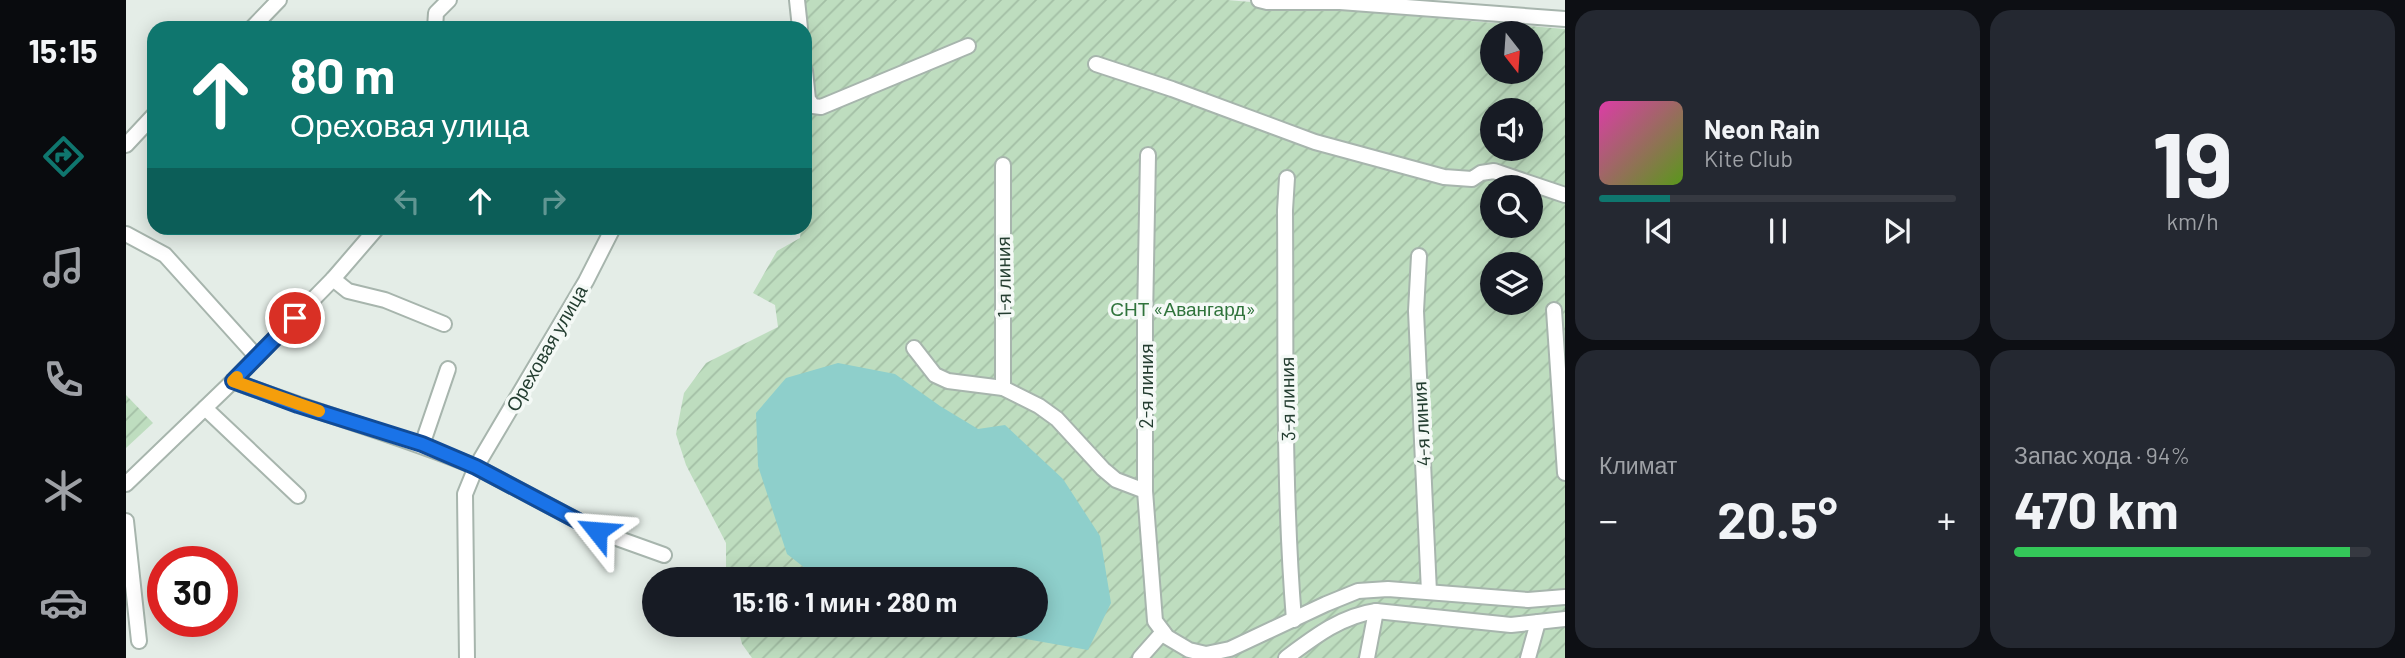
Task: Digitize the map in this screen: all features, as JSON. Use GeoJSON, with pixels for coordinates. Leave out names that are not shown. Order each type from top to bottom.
{"type":"FeatureCollection","features":[{"type":"Feature","properties":{"kind":"street"},"geometry":{"type":"LineString","coordinates":[[259,21],[279,0]]}},
{"type":"Feature","properties":{"kind":"street"},"geometry":{"type":"LineString","coordinates":[[435,4],[449,0]]}},
{"type":"Feature","properties":{"kind":"street"},"geometry":{"type":"LineString","coordinates":[[797,0],[799,21]]}},
{"type":"Feature","properties":{"kind":"street"},"geometry":{"type":"LineString","coordinates":[[1259,0],[1340,1],[1565,19]]}},
{"type":"Feature","properties":{"kind":"street"},"geometry":{"type":"LineString","coordinates":[[812,105],[821,107],[968,46]]}},
{"type":"Feature","properties":{"kind":"street"},"geometry":{"type":"LineString","coordinates":[[1096,64],[1315,142],[1444,177],[1472,179],[1481,173],[1494,171],[1565,195]]}},
{"type":"Feature","properties":{"kind":"street"},"geometry":{"type":"LineString","coordinates":[[126,145],[147,122]]}},
{"type":"Feature","properties":{"kind":"street","name":"2-я линия"},"geometry":{"type":"LineString","coordinates":[[1148,155],[1145,491],[1155,621],[1163,632]]}},
{"type":"Feature","properties":{"kind":"street","name":"1-я линия"},"geometry":{"type":"LineString","coordinates":[[1003,165],[1003,388]]}},
{"type":"Feature","properties":{"kind":"street","name":"3-я линия"},"geometry":{"type":"LineString","coordinates":[[1287,178],[1285,210],[1288,476],[1294,620]]}},
{"type":"Feature","properties":{"kind":"street"},"geometry":{"type":"LineString","coordinates":[[126,234],[165,255],[257,357]]}},
{"type":"Feature","properties":{"kind":"street"},"geometry":{"type":"LineString","coordinates":[[126,484],[257,357],[333,279],[371,235]]}},
{"type":"Feature","properties":{"kind":"street","name":"Ореховая улица"},"geometry":{"type":"LineString","coordinates":[[467,658],[465,494],[476,467],[586,281],[609,235]]}},
{"type":"Feature","properties":{"kind":"street","name":"4-я линия"},"geometry":{"type":"LineString","coordinates":[[1419,256],[1416,311],[1429,592]]}},
{"type":"Feature","properties":{"kind":"street"},"geometry":{"type":"LineString","coordinates":[[333,279],[348,291],[385,300],[444,324]]}},
{"type":"Feature","properties":{"kind":"street"},"geometry":{"type":"LineString","coordinates":[[1554,310],[1565,473]]}},
{"type":"Feature","properties":{"kind":"street"},"geometry":{"type":"LineString","coordinates":[[914,348],[935,375],[948,381],[1003,388],[1039,406],[1057,419],[1116,480],[1145,491]]}},
{"type":"Feature","properties":{"kind":"street"},"geometry":{"type":"LineString","coordinates":[[422,444],[448,369]]}},
{"type":"Feature","properties":{"kind":"street"},"geometry":{"type":"LineString","coordinates":[[233,381],[298,405],[422,444],[476,467],[597,531],[664,555]]}},
{"type":"Feature","properties":{"kind":"street"},"geometry":{"type":"LineString","coordinates":[[205,408],[298,496]]}},
{"type":"Feature","properties":{"kind":"street"},"geometry":{"type":"LineString","coordinates":[[126,522],[139,641]]}},
{"type":"Feature","properties":{"kind":"street"},"geometry":{"type":"LineString","coordinates":[[1140,658],[1163,632],[1189,650],[1206,654],[1230,649],[1358,591],[1388,589],[1528,600],[1565,597]]}},
{"type":"Feature","properties":{"kind":"street"},"geometry":{"type":"LineString","coordinates":[[1367,658],[1376,611]]}},
{"type":"Feature","properties":{"kind":"street"},"geometry":{"type":"LineString","coordinates":[[1286,658],[1342,620],[1376,611],[1511,625],[1565,619]]}},
{"type":"Feature","properties":{"kind":"street"},"geometry":{"type":"LineString","coordinates":[[1528,658],[1538,622]]}},
{"type":"Feature","properties":{"kind":"green space","name":"СНТ «Авангард»"},"geometry":{"type":"Polygon","coordinates":[[[793,0],[1227,0],[1480,22],[1480,84],[1544,84],[1544,27],[1565,29],[1565,658],[752,658],[740,637],[1048,637],[1048,567],[726,567],[726,543],[686,465],[676,434],[684,393],[706,363],[778,327],[775,305],[753,293],[777,251],[800,238],[800,235],[812,235],[812,21],[802,21],[793,0]]]}},
{"type":"Feature","properties":{"kind":"green space"},"geometry":{"type":"Polygon","coordinates":[[[126,395],[153,423],[126,448],[126,395]]]}},
{"type":"Feature","properties":{"kind":"water"},"geometry":{"type":"Polygon","coordinates":[[[838,363],[895,374],[978,429],[1005,425],[1063,479],[1100,536],[1111,603],[1088,650],[1014,637],[1048,637],[1048,567],[804,567],[787,554],[758,466],[756,413],[786,378],[838,363]]]}},
{"type":"Feature","properties":{"kind":"slow traffic"},"geometry":{"type":"LineString","coordinates":[[237,377],[233,381],[319,411]]}},
{"type":"Feature","properties":{"kind":"route"},"geometry":{"type":"LineString","coordinates":[[295,318],[233,381],[298,405],[422,444],[476,467],[597,531]]}}]}
